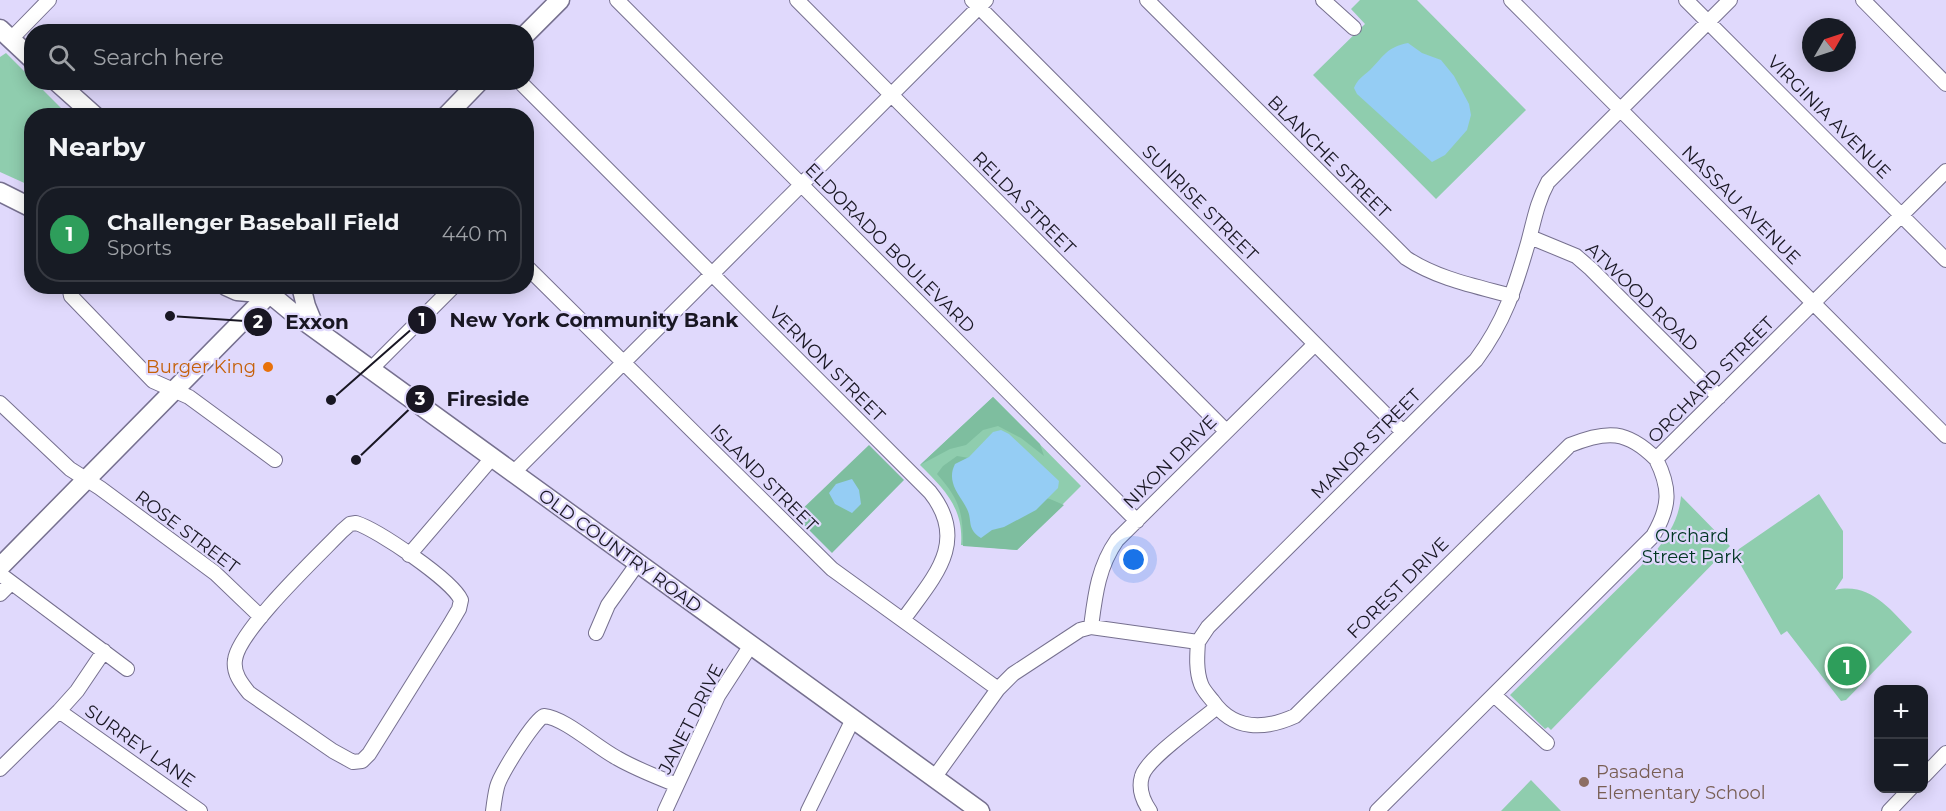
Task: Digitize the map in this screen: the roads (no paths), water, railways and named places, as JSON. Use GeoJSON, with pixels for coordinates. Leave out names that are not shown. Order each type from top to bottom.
{"type":"FeatureCollection","features":[{"type":"Feature","properties":{"kind":"main road"},"geometry":{"type":"LineString","coordinates":[[534,26],[560,0]]}},
{"type":"Feature","properties":{"kind":"main road"},"geometry":{"type":"LineString","coordinates":[[5,34],[24,52]]}},
{"type":"Feature","properties":{"kind":"main road"},"geometry":{"type":"LineString","coordinates":[[61,90],[74,108]]}},
{"type":"Feature","properties":{"kind":"main road"},"geometry":{"type":"LineString","coordinates":[[64,90],[86,108]]}},
{"type":"Feature","properties":{"kind":"main road"},"geometry":{"type":"LineString","coordinates":[[454,108],[471,90]]}},
{"type":"Feature","properties":{"kind":"main road"},"geometry":{"type":"LineString","coordinates":[[0,186],[24,194]]}},
{"type":"Feature","properties":{"kind":"main road"},"geometry":{"type":"LineString","coordinates":[[0,192],[24,204]]}},
{"type":"Feature","properties":{"kind":"main road"},"geometry":{"type":"LineString","coordinates":[[0,567],[174,392],[266,294]]}},
{"type":"Feature","properties":{"kind":"main road","name":"OLD COUNTRY ROAD"},"geometry":{"type":"LineString","coordinates":[[276,294],[316,330],[980,811]]}},
{"type":"Feature","properties":{"kind":"main road"},"geometry":{"type":"LineString","coordinates":[[303,294],[316,330]]}},
{"type":"Feature","properties":{"kind":"street"},"geometry":{"type":"LineString","coordinates":[[5,34],[49,0]]}},
{"type":"Feature","properties":{"kind":"street","name":"ELDORADO BOULEVARD"},"geometry":{"type":"LineString","coordinates":[[617,0],[1137,521]]}},
{"type":"Feature","properties":{"kind":"street","name":"RELDA STREET"},"geometry":{"type":"LineString","coordinates":[[797,0],[1226,431]]}},
{"type":"Feature","properties":{"kind":"street","name":"BLANCHE STREET"},"geometry":{"type":"LineString","coordinates":[[1147,0],[1406,258],[1439,276],[1512,296]]}},
{"type":"Feature","properties":{"kind":"street"},"geometry":{"type":"LineString","coordinates":[[1323,0],[1354,28]]}},
{"type":"Feature","properties":{"kind":"street","name":"NASSAU AVENUE"},"geometry":{"type":"LineString","coordinates":[[1511,0],[1946,436]]}},
{"type":"Feature","properties":{"kind":"street","name":"VIRGINIA AVENUE"},"geometry":{"type":"LineString","coordinates":[[1686,0],[1946,260]]}},
{"type":"Feature","properties":{"kind":"street","name":"MANOR STREET"},"geometry":{"type":"LineString","coordinates":[[1198,642],[1214,622],[1476,360],[1499,326],[1512,296],[1538,201],[1548,182],[1730,0]]}},
{"type":"Feature","properties":{"kind":"street"},"geometry":{"type":"LineString","coordinates":[[1863,0],[1946,84]]}},
{"type":"Feature","properties":{"kind":"street"},"geometry":{"type":"LineString","coordinates":[[513,473],[891,95],[979,2]]}},
{"type":"Feature","properties":{"kind":"street","name":"SUNRISE STREET"},"geometry":{"type":"LineString","coordinates":[[979,2],[1403,432]]}},
{"type":"Feature","properties":{"kind":"street","name":"VERNON STREET"},"geometry":{"type":"LineString","coordinates":[[528,90],[940,504],[948,531],[948,546],[939,570],[903,620]]}},
{"type":"Feature","properties":{"kind":"street","name":"ORCHARD STREET"},"geometry":{"type":"LineString","coordinates":[[1377,811],[1653,536],[1662,520],[1667,498],[1665,477],[1656,459],[1946,171]]}},
{"type":"Feature","properties":{"kind":"street","name":"ATWOOD ROAD"},"geometry":{"type":"LineString","coordinates":[[1530,237],[1576,256],[1591,268],[1719,397]]}},
{"type":"Feature","properties":{"kind":"street","name":"ISLAND STREET"},"geometry":{"type":"LineString","coordinates":[[534,274],[832,569],[998,689]]}},
{"type":"Feature","properties":{"kind":"street"},"geometry":{"type":"LineString","coordinates":[[71,294],[153,381],[189,397],[275,460]]}},
{"type":"Feature","properties":{"kind":"street"},"geometry":{"type":"LineString","coordinates":[[371,369],[446,294]]}},
{"type":"Feature","properties":{"kind":"street","name":"NIXON DRIVE"},"geometry":{"type":"LineString","coordinates":[[1091,627],[1102,566],[1117,540],[1315,344]]}},
{"type":"Feature","properties":{"kind":"street","name":"ROSE STREET"},"geometry":{"type":"LineString","coordinates":[[0,403],[70,469],[214,573],[261,617]]}},
{"type":"Feature","properties":{"kind":"street","name":"FOREST DRIVE"},"geometry":{"type":"LineString","coordinates":[[1198,642],[1197,662],[1201,684],[1217,707],[1237,722],[1256,726],[1276,724],[1295,716],[1570,445],[1591,436],[1616,435],[1643,446],[1656,459]]}},
{"type":"Feature","properties":{"kind":"street"},"geometry":{"type":"LineString","coordinates":[[409,555],[492,458]]}},
{"type":"Feature","properties":{"kind":"street"},"geometry":{"type":"LineString","coordinates":[[350,524],[365,526],[409,555],[458,594],[461,600],[459,609],[369,754],[362,761],[353,762],[333,751],[249,693],[240,683],[236,671],[235,660],[238,648],[261,617],[350,524]]}},
{"type":"Feature","properties":{"kind":"street"},"geometry":{"type":"LineString","coordinates":[[596,633],[608,605],[638,563]]}},
{"type":"Feature","properties":{"kind":"street"},"geometry":{"type":"LineString","coordinates":[[0,594],[6,578],[126,669]]}},
{"type":"Feature","properties":{"kind":"street"},"geometry":{"type":"LineString","coordinates":[[934,778],[998,689],[1013,674],[1080,630],[1091,627],[1198,642]]}},
{"type":"Feature","properties":{"kind":"street","name":"JANET DRIVE"},"geometry":{"type":"LineString","coordinates":[[665,811],[718,696],[751,645]]}},
{"type":"Feature","properties":{"kind":"street"},"geometry":{"type":"LineString","coordinates":[[0,769],[77,691],[104,651]]}},
{"type":"Feature","properties":{"kind":"street"},"geometry":{"type":"LineString","coordinates":[[1494,695],[1547,743]]}},
{"type":"Feature","properties":{"kind":"street"},"geometry":{"type":"LineString","coordinates":[[1150,811],[1140,790],[1142,776],[1147,767],[1217,707]]}},
{"type":"Feature","properties":{"kind":"street","name":"SURREY LANE"},"geometry":{"type":"LineString","coordinates":[[59,711],[192,809]]}},
{"type":"Feature","properties":{"kind":"street"},"geometry":{"type":"LineString","coordinates":[[493,811],[497,786],[536,722],[544,716],[560,720],[620,760],[677,785]]}},
{"type":"Feature","properties":{"kind":"street"},"geometry":{"type":"LineString","coordinates":[[808,811],[853,719]]}},
{"type":"Feature","properties":{"kind":"street"},"geometry":{"type":"LineString","coordinates":[[1928,771],[1946,753]]}},
{"type":"Feature","properties":{"kind":"street"},"geometry":{"type":"LineString","coordinates":[[1889,811],[1907,793]]}},
{"type":"Feature","properties":{"kind":"water"},"geometry":{"type":"Polygon","coordinates":[[[1408,43],[1422,53],[1441,60],[1454,76],[1469,104],[1471,115],[1467,130],[1445,155],[1432,162],[1357,94],[1354,88],[1386,53],[1408,43]]]}},
{"type":"Feature","properties":{"kind":"water"},"geometry":{"type":"Polygon","coordinates":[[[1001,430],[1009,434],[1059,481],[1058,488],[1036,510],[1004,527],[992,530],[981,538],[973,531],[969,513],[954,486],[953,471],[955,464],[969,457],[993,432],[1001,430]]]}},
{"type":"Feature","properties":{"kind":"water"},"geometry":{"type":"Polygon","coordinates":[[[852,479],[859,490],[861,504],[852,513],[835,504],[829,493],[836,484],[852,479]]]}},
{"type":"Feature","properties":{"kind":"place","name":"Exxon"},"geometry":{"type":"Point","coordinates":[170,316]}},
{"type":"Feature","properties":{"kind":"place","name":"Burger King"},"geometry":{"type":"Point","coordinates":[268,367]}},
{"type":"Feature","properties":{"kind":"place","name":"New York Community Bank"},"geometry":{"type":"Point","coordinates":[331,400]}},
{"type":"Feature","properties":{"kind":"place","name":"Fireside"},"geometry":{"type":"Point","coordinates":[356,460]}},
{"type":"Feature","properties":{"kind":"place","name":"Challenger Baseball Field"},"geometry":{"type":"Point","coordinates":[1847,666]}},
{"type":"Feature","properties":{"kind":"place","name":"Pasadena Elementary School"},"geometry":{"type":"Point","coordinates":[1584,782]}},
{"type":"Feature","properties":{"kind":"park label","name":"Orchard Street Park"},"geometry":{"type":"Point","coordinates":[1692,546]}}]}
